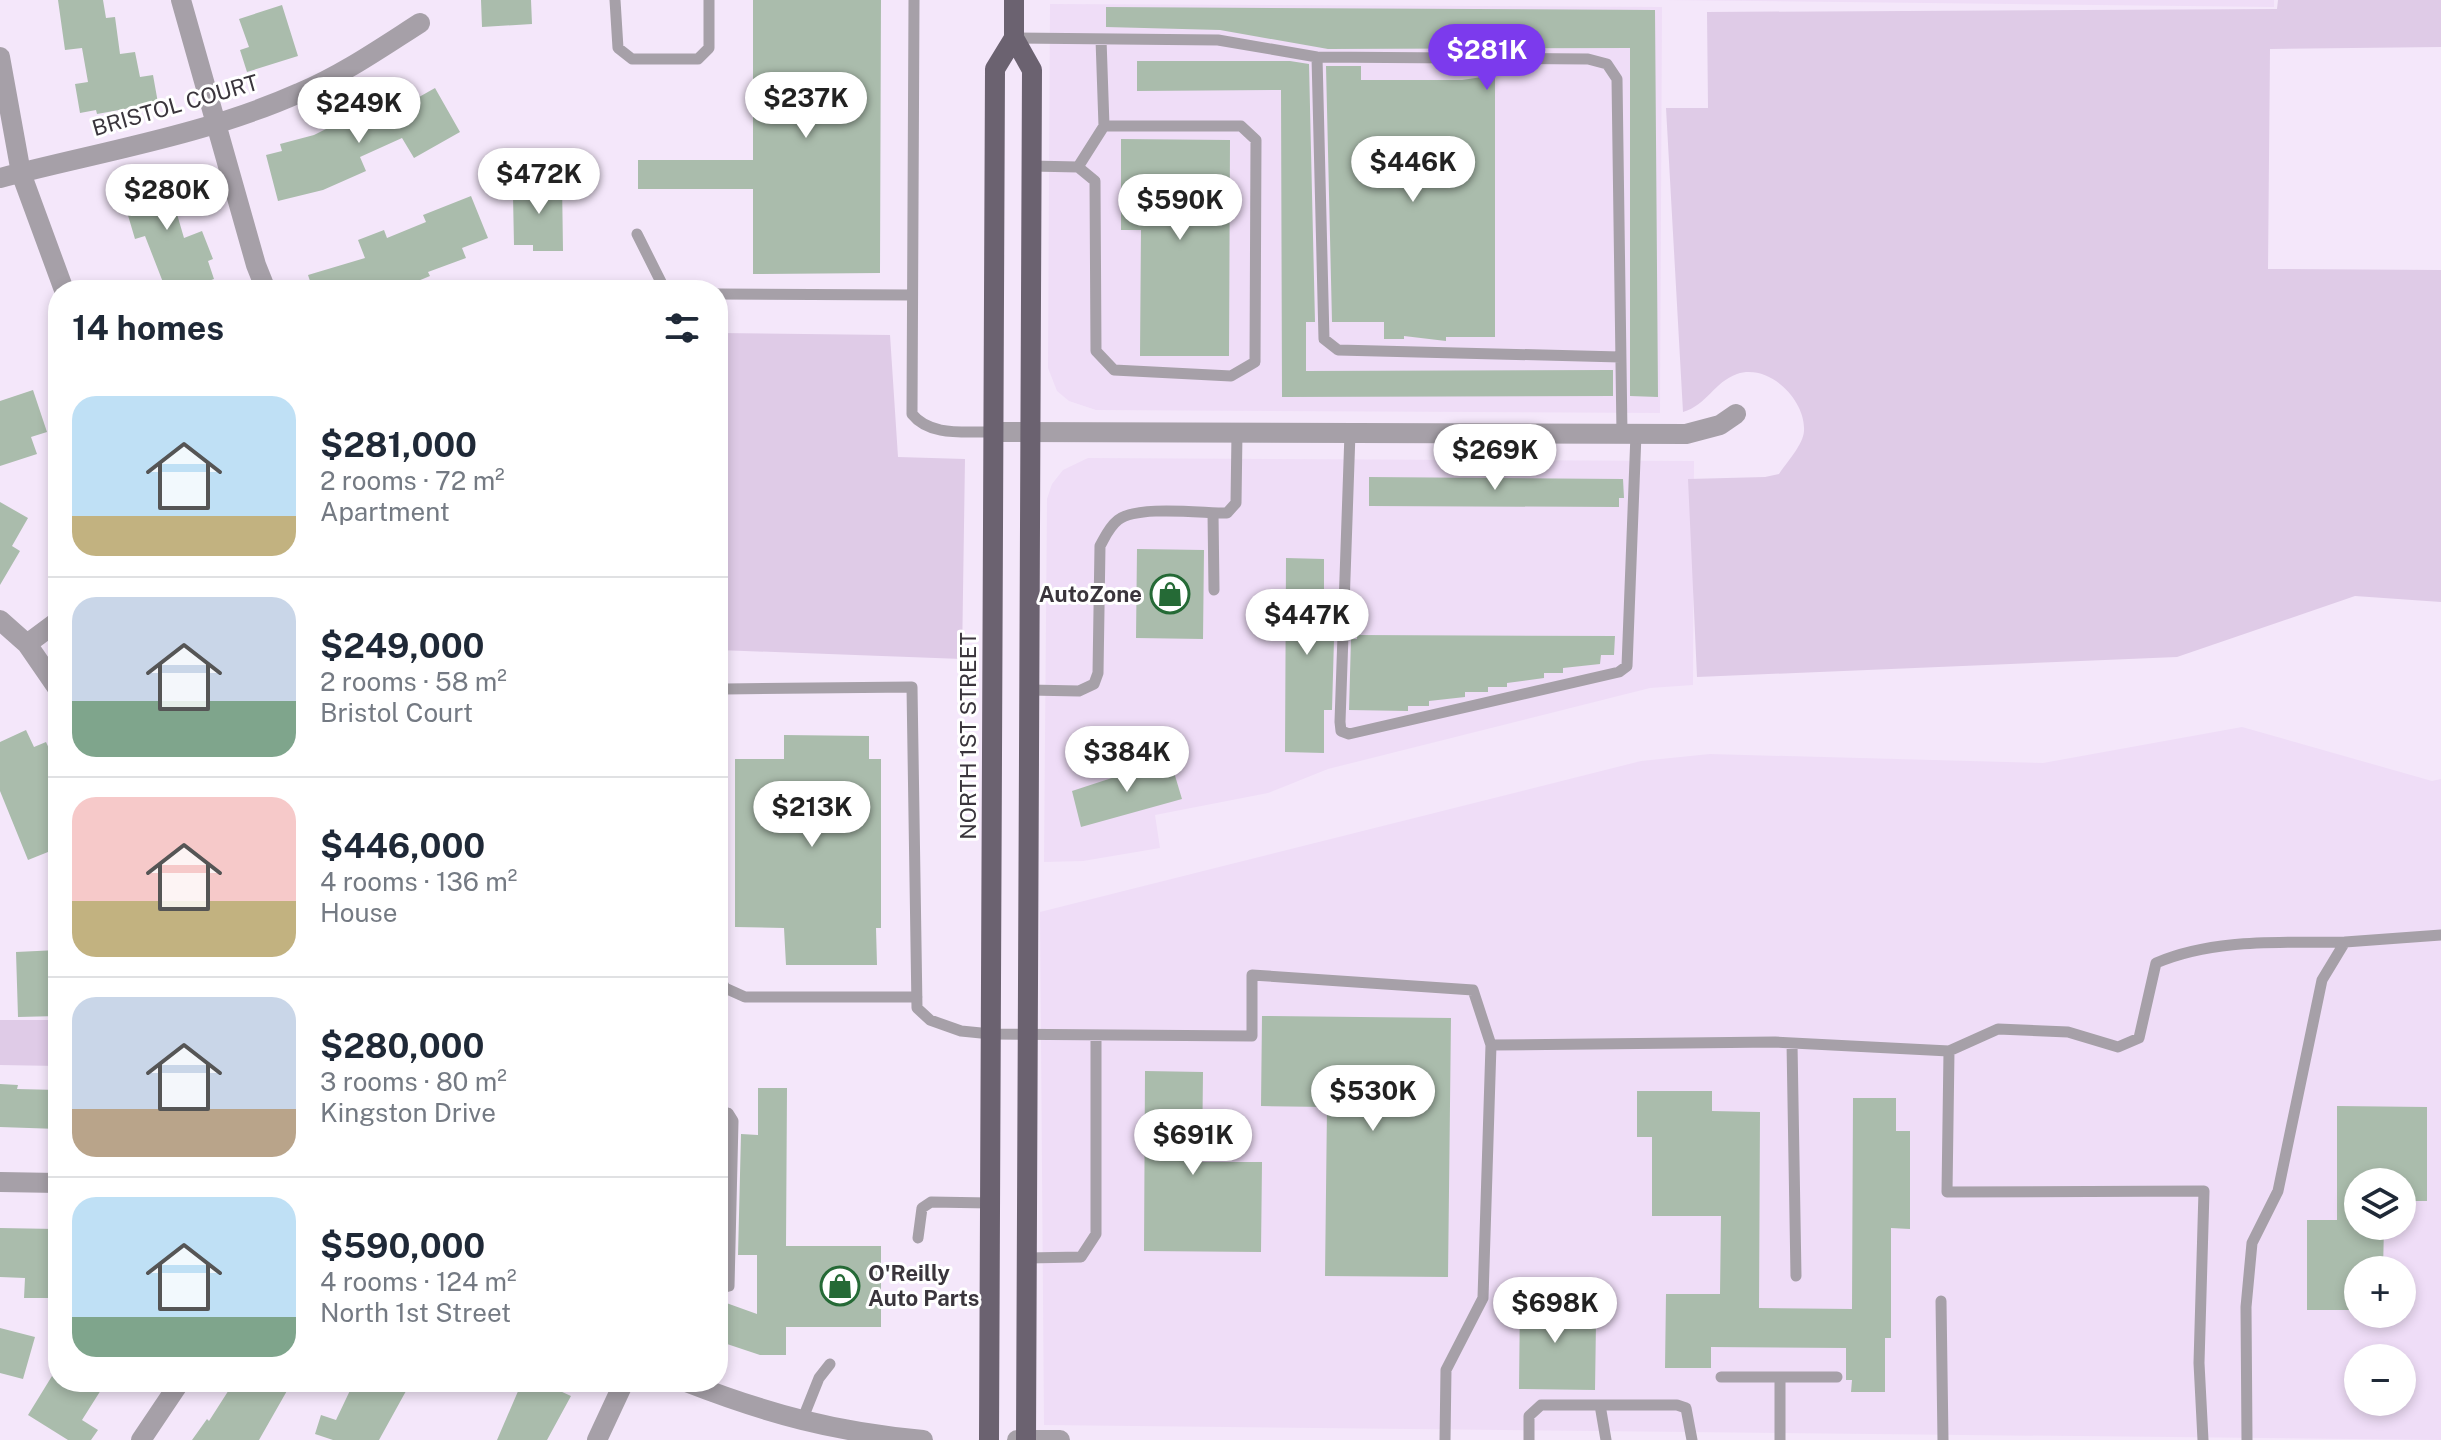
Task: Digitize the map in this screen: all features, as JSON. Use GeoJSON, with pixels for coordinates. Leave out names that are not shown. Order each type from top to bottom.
{"type":"FeatureCollection","features":[{"type":"Feature","properties":{"kind":"main road","name":"NORTH 1ST STREET"},"geometry":{"type":"LineString","coordinates":[[1014,0],[1014,38],[1032,70],[1026,1440]]}},
{"type":"Feature","properties":{"kind":"main road","name":"NORTH 1ST STREET"},"geometry":{"type":"LineString","coordinates":[[989,1440],[995,69],[1014,38]]}},
{"type":"Feature","properties":{"kind":"street"},"geometry":{"type":"LineString","coordinates":[[181,0],[263,280]]}},
{"type":"Feature","properties":{"kind":"street","name":"BRISTOL COURT"},"geometry":{"type":"LineString","coordinates":[[0,178],[215,123],[299,93],[373,54],[420,23]]}},
{"type":"Feature","properties":{"kind":"street"},"geometry":{"type":"LineString","coordinates":[[0,57],[21,173],[60,280]]}},
{"type":"Feature","properties":{"kind":"street"},"geometry":{"type":"LineString","coordinates":[[993,432],[1686,434],[1720,425],[1736,414]]}},
{"type":"Feature","properties":{"kind":"street"},"geometry":{"type":"LineString","coordinates":[[0,620],[27,644],[48,674]]}},
{"type":"Feature","properties":{"kind":"street"},"geometry":{"type":"LineString","coordinates":[[27,644],[48,628]]}},
{"type":"Feature","properties":{"kind":"street"},"geometry":{"type":"LineString","coordinates":[[0,1182],[48,1183]]}},
{"type":"Feature","properties":{"kind":"street"},"geometry":{"type":"LineString","coordinates":[[141,1440],[173,1392]]}},
{"type":"Feature","properties":{"kind":"street"},"geometry":{"type":"LineString","coordinates":[[597,1440],[619,1392]]}},
{"type":"Feature","properties":{"kind":"street"},"geometry":{"type":"LineString","coordinates":[[714,1392],[801,1423],[854,1437],[923,1440]]}},
{"type":"Feature","properties":{"kind":"street"},"geometry":{"type":"LineString","coordinates":[[1017,1440],[1060,1440]]}},
{"type":"Feature","properties":{"kind":"lane"},"geometry":{"type":"LineString","coordinates":[[615,0],[618,48],[632,59],[698,59],[709,48],[709,0]]}},
{"type":"Feature","properties":{"kind":"lane"},"geometry":{"type":"LineString","coordinates":[[914,0],[912,414],[921,425],[937,430],[993,432]]}},
{"type":"Feature","properties":{"kind":"lane"},"geometry":{"type":"LineString","coordinates":[[1014,38],[1218,40],[1317,57],[1588,59],[1607,64],[1617,79],[1620,357],[1629,434],[1627,666],[1619,672],[1349,734],[1341,731],[1350,433]]}},
{"type":"Feature","properties":{"kind":"lane"},"geometry":{"type":"LineString","coordinates":[[1078,167],[1104,126],[1101,39]]}},
{"type":"Feature","properties":{"kind":"lane"},"geometry":{"type":"LineString","coordinates":[[1317,57],[1324,339],[1338,350],[1620,357]]}},
{"type":"Feature","properties":{"kind":"lane"},"geometry":{"type":"LineString","coordinates":[[1031,166],[1078,167],[1095,181],[1096,351],[1114,370],[1231,376],[1255,362],[1256,140],[1241,126],[1104,126]]}},
{"type":"Feature","properties":{"kind":"lane"},"geometry":{"type":"LineString","coordinates":[[637,234],[660,280]]}},
{"type":"Feature","properties":{"kind":"lane"},"geometry":{"type":"LineString","coordinates":[[728,294],[911,295]]}},
{"type":"Feature","properties":{"kind":"lane"},"geometry":{"type":"LineString","coordinates":[[1029,690],[1079,691],[1094,684],[1098,673],[1100,546],[1109,528],[1121,518],[1138,513],[1227,513],[1236,503],[1237,433]]}},
{"type":"Feature","properties":{"kind":"lane"},"geometry":{"type":"LineString","coordinates":[[1213,513],[1214,590]]}},
{"type":"Feature","properties":{"kind":"lane"},"geometry":{"type":"LineString","coordinates":[[728,689],[912,687],[917,1008],[930,1020],[961,1031],[991,1034],[1252,1036],[1252,975],[1473,990],[1491,1045],[1483,1298],[1446,1370],[1445,1440]]}},
{"type":"Feature","properties":{"kind":"lane"},"geometry":{"type":"LineString","coordinates":[[1491,1045],[1792,1043],[1949,1051],[1998,1029],[2068,1032],[2118,1047],[2139,1038],[2156,963],[2200,948],[2441,935]]}},
{"type":"Feature","properties":{"kind":"lane"},"geometry":{"type":"LineString","coordinates":[[2247,1440],[2246,1307],[2252,1243],[2278,1191],[2322,980],[2345,942]]}},
{"type":"Feature","properties":{"kind":"lane"},"geometry":{"type":"LineString","coordinates":[[728,989],[745,997],[917,997]]}},
{"type":"Feature","properties":{"kind":"lane"},"geometry":{"type":"LineString","coordinates":[[1027,1258],[1081,1257],[1096,1234],[1096,1036]]}},
{"type":"Feature","properties":{"kind":"lane"},"geometry":{"type":"LineString","coordinates":[[1792,1043],[1796,1276]]}},
{"type":"Feature","properties":{"kind":"lane"},"geometry":{"type":"LineString","coordinates":[[1949,1051],[1947,1192],[2204,1191],[2199,1363],[2203,1440]]}},
{"type":"Feature","properties":{"kind":"lane"},"geometry":{"type":"LineString","coordinates":[[728,1117],[733,1121],[728,1286]]}},
{"type":"Feature","properties":{"kind":"lane"},"geometry":{"type":"LineString","coordinates":[[728,1180],[733,1180]]}},
{"type":"Feature","properties":{"kind":"lane"},"geometry":{"type":"LineString","coordinates":[[918,1238],[922,1208],[931,1202],[990,1203]]}},
{"type":"Feature","properties":{"kind":"lane"},"geometry":{"type":"LineString","coordinates":[[1941,1301],[1943,1440]]}},
{"type":"Feature","properties":{"kind":"lane"},"geometry":{"type":"LineString","coordinates":[[801,1423],[819,1378],[830,1364]]}},
{"type":"Feature","properties":{"kind":"lane"},"geometry":{"type":"LineString","coordinates":[[1721,1377],[1837,1377]]}},
{"type":"Feature","properties":{"kind":"lane"},"geometry":{"type":"LineString","coordinates":[[1780,1377],[1780,1440]]}},
{"type":"Feature","properties":{"kind":"lane"},"geometry":{"type":"LineString","coordinates":[[1529,1440],[1529,1416],[1533,1408],[1541,1405],[1686,1408],[1692,1440]]}},
{"type":"Feature","properties":{"kind":"lane"},"geometry":{"type":"LineString","coordinates":[[1600,1405],[1606,1440]]}},
{"type":"Feature","properties":{"kind":"shaded area"},"geometry":{"type":"Polygon","coordinates":[[[1664,0],[2274,0],[2274,7],[1664,0]]]}},
{"type":"Feature","properties":{"kind":"shaded area"},"geometry":{"type":"Polygon","coordinates":[[[2278,0],[2441,0],[2441,47],[2270,49],[2268,269],[2441,270],[2441,602],[2355,596],[2177,657],[1697,677],[1688,479],[1779,474],[1798,448],[1804,431],[1799,407],[1792,396],[1773,379],[1749,372],[1722,382],[1698,404],[1683,412],[1666,108],[1708,108],[1707,12],[2277,9],[2278,0]]]}},
{"type":"Feature","properties":{"kind":"shaded area"},"geometry":{"type":"Polygon","coordinates":[[[1050,4],[1662,7],[1660,413],[1096,410],[1069,401],[1057,391],[1048,368],[1050,4]]]}},
{"type":"Feature","properties":{"kind":"shaded area"},"geometry":{"type":"Polygon","coordinates":[[[728,333],[890,335],[898,457],[965,459],[962,659],[728,650],[728,333]]]}},
{"type":"Feature","properties":{"kind":"shaded area"},"geometry":{"type":"Polygon","coordinates":[[[1088,458],[1694,461],[1693,685],[1650,688],[1328,769],[1268,793],[1155,815],[1160,848],[1083,861],[1044,862],[1047,499],[1052,484],[1063,470],[1088,458]]]}},
{"type":"Feature","properties":{"kind":"shaded area"},"geometry":{"type":"Polygon","coordinates":[[[2242,727],[2432,781],[2441,779],[2441,1440],[1044,1425],[1040,912],[1641,761],[1710,754],[2043,763],[2242,727]]]}},
{"type":"Feature","properties":{"kind":"shaded area"},"geometry":{"type":"Polygon","coordinates":[[[0,1020],[48,1020],[48,1066],[0,1065],[0,1020]]]}},
{"type":"Feature","properties":{"kind":"building"},"geometry":{"type":"Polygon","coordinates":[[[58,0],[103,0],[106,18],[115,17],[120,54],[135,52],[140,77],[153,75],[158,103],[97,114],[96,110],[80,113],[75,84],[88,82],[82,48],[65,50],[58,0]]]}},
{"type":"Feature","properties":{"kind":"building"},"geometry":{"type":"Polygon","coordinates":[[[481,0],[531,0],[532,24],[482,27],[481,0]]]}},
{"type":"Feature","properties":{"kind":"building"},"geometry":{"type":"Polygon","coordinates":[[[753,0],[881,0],[880,273],[753,274],[753,189],[638,189],[638,160],[753,160],[753,0]]]}},
{"type":"Feature","properties":{"kind":"building"},"geometry":{"type":"Polygon","coordinates":[[[282,5],[298,56],[247,72],[240,50],[249,47],[239,19],[282,5]]]}},
{"type":"Feature","properties":{"kind":"building"},"geometry":{"type":"Polygon","coordinates":[[[1106,7],[1655,10],[1658,397],[1630,396],[1630,48],[1328,49],[1220,30],[1106,27],[1106,7]]]}},
{"type":"Feature","properties":{"kind":"building"},"geometry":{"type":"Polygon","coordinates":[[[1137,61],[1290,61],[1309,64],[1315,322],[1306,322],[1306,371],[1613,370],[1613,396],[1282,397],[1281,90],[1137,91],[1137,61]]]}},
{"type":"Feature","properties":{"kind":"building"},"geometry":{"type":"Polygon","coordinates":[[[1326,66],[1361,66],[1361,80],[1462,80],[1495,75],[1495,337],[1446,337],[1446,341],[1404,336],[1404,339],[1384,339],[1384,322],[1332,322],[1326,66]]]}},
{"type":"Feature","properties":{"kind":"building"},"geometry":{"type":"Polygon","coordinates":[[[435,88],[460,132],[414,158],[402,138],[360,157],[366,171],[323,190],[278,201],[266,155],[282,151],[280,144],[314,135],[342,121],[346,129],[387,111],[382,103],[406,91],[412,101],[435,88]]]}},
{"type":"Feature","properties":{"kind":"building"},"geometry":{"type":"Polygon","coordinates":[[[1121,139],[1230,140],[1229,356],[1140,356],[1141,230],[1121,230],[1121,139]]]}},
{"type":"Feature","properties":{"kind":"building"},"geometry":{"type":"Polygon","coordinates":[[[171,170],[179,195],[172,197],[184,238],[202,231],[213,259],[208,261],[214,279],[162,280],[145,236],[135,239],[119,185],[171,170]]]}},
{"type":"Feature","properties":{"kind":"building"},"geometry":{"type":"Polygon","coordinates":[[[562,182],[563,251],[533,251],[533,245],[514,245],[513,196],[517,195],[517,183],[562,182]]]}},
{"type":"Feature","properties":{"kind":"building"},"geometry":{"type":"Polygon","coordinates":[[[471,196],[488,238],[462,248],[466,258],[428,272],[430,276],[420,280],[310,280],[308,275],[365,258],[358,240],[384,230],[387,238],[426,222],[423,215],[471,196]]]}},
{"type":"Feature","properties":{"kind":"building"},"geometry":{"type":"Polygon","coordinates":[[[33,390],[47,432],[31,437],[37,454],[0,466],[0,401],[33,390]]]}},
{"type":"Feature","properties":{"kind":"building"},"geometry":{"type":"Polygon","coordinates":[[[1369,477],[1623,479],[1624,498],[1619,498],[1619,507],[1369,506],[1369,477]]]}},
{"type":"Feature","properties":{"kind":"building"},"geometry":{"type":"Polygon","coordinates":[[[0,502],[28,518],[12,546],[20,551],[0,585],[0,502]]]}},
{"type":"Feature","properties":{"kind":"building","name":"AutoZone"},"geometry":{"type":"Polygon","coordinates":[[[1137,549],[1204,550],[1203,639],[1136,638],[1137,549]]]}},
{"type":"Feature","properties":{"kind":"building"},"geometry":{"type":"Polygon","coordinates":[[[1286,558],[1324,559],[1324,639],[1334,639],[1332,710],[1324,710],[1324,753],[1285,752],[1286,558]]]}},
{"type":"Feature","properties":{"kind":"building"},"geometry":{"type":"Polygon","coordinates":[[[1357,635],[1615,636],[1614,655],[1601,655],[1600,664],[1563,668],[1563,673],[1544,673],[1544,678],[1507,683],[1507,687],[1488,687],[1488,692],[1465,692],[1465,697],[1429,701],[1429,706],[1408,706],[1408,711],[1349,710],[1351,639],[1357,639],[1357,635]]]}},
{"type":"Feature","properties":{"kind":"building"},"geometry":{"type":"Polygon","coordinates":[[[26,730],[34,747],[46,742],[48,746],[48,852],[28,860],[0,791],[0,742],[26,730]]]}},
{"type":"Feature","properties":{"kind":"building"},"geometry":{"type":"Polygon","coordinates":[[[784,735],[869,736],[869,759],[881,759],[881,928],[876,928],[877,965],[786,965],[784,928],[735,927],[735,759],[784,759],[784,735]]]}},
{"type":"Feature","properties":{"kind":"building"},"geometry":{"type":"Polygon","coordinates":[[[1170,759],[1182,799],[1081,827],[1072,791],[1170,759]]]}},
{"type":"Feature","properties":{"kind":"building"},"geometry":{"type":"Polygon","coordinates":[[[48,950],[48,1016],[18,1017],[16,952],[48,950]]]}},
{"type":"Feature","properties":{"kind":"building"},"geometry":{"type":"Polygon","coordinates":[[[1262,1016],[1451,1018],[1448,1277],[1325,1276],[1327,1107],[1261,1106],[1262,1016]]]}},
{"type":"Feature","properties":{"kind":"building"},"geometry":{"type":"Polygon","coordinates":[[[1145,1071],[1203,1072],[1202,1162],[1262,1162],[1261,1252],[1144,1251],[1145,1071]]]}},
{"type":"Feature","properties":{"kind":"building"},"geometry":{"type":"Polygon","coordinates":[[[0,1084],[18,1085],[17,1089],[48,1090],[48,1129],[0,1127],[0,1084]]]}},
{"type":"Feature","properties":{"kind":"building"},"geometry":{"type":"Polygon","coordinates":[[[758,1088],[787,1088],[786,1246],[881,1246],[881,1327],[786,1327],[786,1355],[760,1355],[728,1344],[728,1304],[757,1314],[757,1255],[738,1255],[741,1134],[758,1135],[758,1088]]]}},
{"type":"Feature","properties":{"kind":"building"},"geometry":{"type":"Polygon","coordinates":[[[1637,1091],[1712,1091],[1712,1111],[1760,1112],[1759,1308],[1852,1309],[1853,1098],[1896,1098],[1896,1131],[1910,1131],[1910,1229],[1891,1228],[1891,1338],[1885,1338],[1885,1392],[1851,1392],[1852,1380],[1846,1380],[1846,1348],[1711,1347],[1711,1368],[1665,1368],[1666,1294],[1720,1294],[1721,1216],[1652,1216],[1652,1137],[1637,1137],[1637,1091]]]}},
{"type":"Feature","properties":{"kind":"building"},"geometry":{"type":"Polygon","coordinates":[[[2337,1106],[2427,1107],[2427,1201],[2416,1201],[2416,1168],[2344,1168],[2344,1240],[2384,1240],[2383,1256],[2344,1256],[2344,1310],[2307,1310],[2307,1220],[2337,1220],[2337,1106]]]}},
{"type":"Feature","properties":{"kind":"building"},"geometry":{"type":"Polygon","coordinates":[[[0,1228],[48,1229],[48,1298],[24,1298],[25,1278],[0,1277],[0,1228]]]}},
{"type":"Feature","properties":{"kind":"building"},"geometry":{"type":"Polygon","coordinates":[[[1557,1292],[1573,1292],[1572,1322],[1596,1322],[1595,1390],[1519,1389],[1520,1295],[1557,1296],[1557,1292]]]}},
{"type":"Feature","properties":{"kind":"building"},"geometry":{"type":"Polygon","coordinates":[[[0,1328],[35,1337],[23,1379],[0,1373],[0,1328]]]}},
{"type":"Feature","properties":{"kind":"building"},"geometry":{"type":"Polygon","coordinates":[[[48,1382],[48,1392],[100,1392],[82,1420],[98,1430],[91,1440],[68,1440],[28,1415],[48,1382]]]}},
{"type":"Feature","properties":{"kind":"building"},"geometry":{"type":"Polygon","coordinates":[[[228,1392],[286,1392],[259,1440],[192,1440],[207,1419],[209,1421],[228,1392]]]}},
{"type":"Feature","properties":{"kind":"building"},"geometry":{"type":"Polygon","coordinates":[[[349,1392],[405,1392],[379,1440],[333,1440],[315,1434],[321,1415],[336,1420],[349,1392]]]}},
{"type":"Feature","properties":{"kind":"building"},"geometry":{"type":"Polygon","coordinates":[[[518,1392],[562,1392],[571,1396],[547,1440],[497,1440],[518,1392]]]}},
{"type":"Feature","properties":{"kind":"place","name":"AutoZone"},"geometry":{"type":"Point","coordinates":[1170,594]}},
{"type":"Feature","properties":{"kind":"place","name":"O'Reilly Auto Parts"},"geometry":{"type":"Point","coordinates":[840,1286]}}]}
